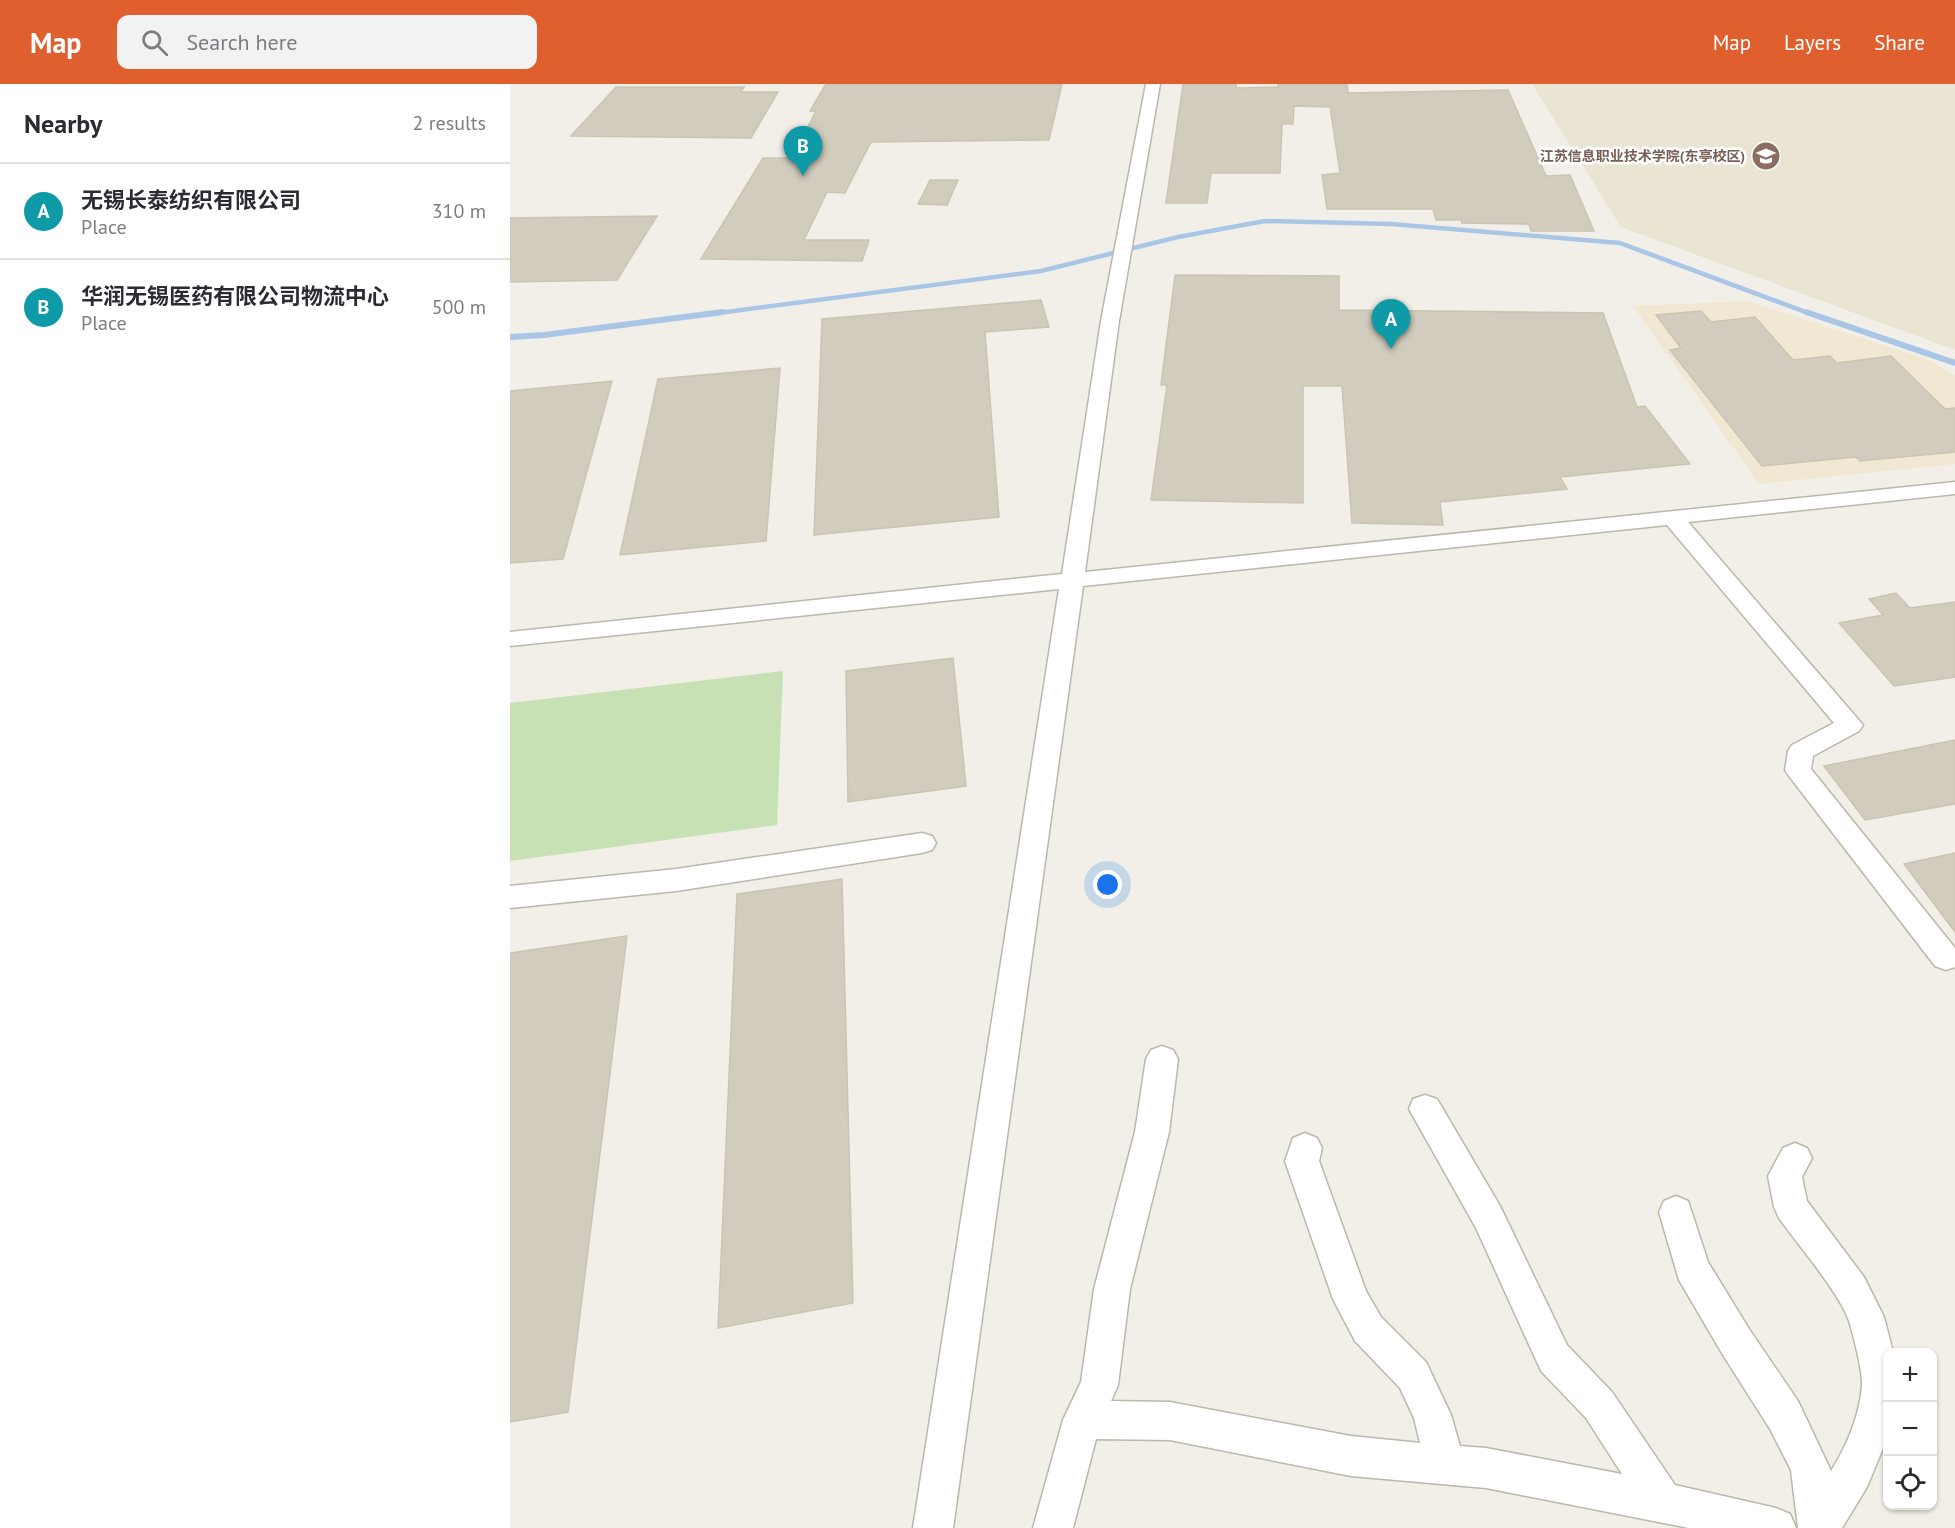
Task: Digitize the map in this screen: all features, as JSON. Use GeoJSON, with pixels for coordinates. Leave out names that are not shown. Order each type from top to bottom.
{"type":"FeatureCollection","features":[{"type":"Feature","properties":{"kind":"street"},"geometry":{"type":"LineString","coordinates":[[933,1528],[1110,321],[1153,84]]}},
{"type":"Feature","properties":{"kind":"street"},"geometry":{"type":"LineString","coordinates":[[510,639],[1955,488]]}},
{"type":"Feature","properties":{"kind":"street"},"geometry":{"type":"LineString","coordinates":[[1672,518],[1850,725],[1801,751],[1798,770],[1946,958]]}},
{"type":"Feature","properties":{"kind":"street"},"geometry":{"type":"LineString","coordinates":[[510,897],[676,880],[922,843]]}},
{"type":"Feature","properties":{"kind":"street"},"geometry":{"type":"LineString","coordinates":[[1053,1528],[1082,1420],[1099,1385],[1112,1289],[1152,1132],[1162,1059]]}},
{"type":"Feature","properties":{"kind":"street"},"geometry":{"type":"LineString","coordinates":[[1425,1109],[1488,1217],[1554,1358],[1599,1405],[1663,1502]]}},
{"type":"Feature","properties":{"kind":"street"},"geometry":{"type":"LineString","coordinates":[[1305,1148],[1302,1161],[1351,1299],[1368,1329],[1413,1375],[1432,1415],[1445,1464]]}},
{"type":"Feature","properties":{"kind":"street"},"geometry":{"type":"LineString","coordinates":[[1795,1158],[1785,1176],[1791,1207],[1851,1289],[1866,1317],[1881,1383],[1874,1419],[1862,1453],[1853,1473],[1818,1528]]}},
{"type":"Feature","properties":{"kind":"street"},"geometry":{"type":"LineString","coordinates":[[1676,1212],[1692,1268],[1736,1342],[1784,1415],[1805,1456],[1812,1472],[1818,1528]]}},
{"type":"Feature","properties":{"kind":"street"},"geometry":{"type":"LineString","coordinates":[[1082,1420],[1170,1420],[1351,1456],[1486,1468],[1663,1502],[1776,1528]]}},
{"type":"Feature","properties":{"kind":"shaded area","name":"江苏信息职业技术学院(东亭校区)"},"geometry":{"type":"Polygon","coordinates":[[[1532,84],[1955,84],[1955,350],[1621,227],[1532,84]]]}},
{"type":"Feature","properties":{"kind":"shaded area"},"geometry":{"type":"Polygon","coordinates":[[[1748,301],[1926,359],[1955,375],[1955,464],[1759,484],[1633,306],[1748,301]]]}},
{"type":"Feature","properties":{"kind":"green space"},"geometry":{"type":"Polygon","coordinates":[[[783,671],[777,825],[510,861],[510,703],[783,671]]]}},
{"type":"Feature","properties":{"kind":"building"},"geometry":{"type":"Polygon","coordinates":[[[826,84],[1062,84],[1049,140],[871,142],[845,193],[827,192],[804,240],[869,240],[862,261],[701,259],[763,158],[792,158],[816,111],[810,111],[826,84]]]}},
{"type":"Feature","properties":{"kind":"building"},"geometry":{"type":"Polygon","coordinates":[[[1183,84],[1236,84],[1236,88],[1278,87],[1278,84],[1347,84],[1348,93],[1508,90],[1546,176],[1570,175],[1594,231],[1531,231],[1529,224],[1462,223],[1461,220],[1436,220],[1433,209],[1327,209],[1322,175],[1340,173],[1330,107],[1294,106],[1293,124],[1282,124],[1280,173],[1211,173],[1207,203],[1166,203],[1183,84]]]}},
{"type":"Feature","properties":{"kind":"building"},"geometry":{"type":"Polygon","coordinates":[[[616,87],[744,87],[741,92],[778,92],[751,138],[571,136],[616,87]]]}},
{"type":"Feature","properties":{"kind":"building"},"geometry":{"type":"Polygon","coordinates":[[[930,180],[958,180],[947,205],[918,204],[930,180]]]}},
{"type":"Feature","properties":{"kind":"building"},"geometry":{"type":"Polygon","coordinates":[[[657,216],[617,280],[510,282],[510,218],[657,216]]]}},
{"type":"Feature","properties":{"kind":"building"},"geometry":{"type":"Polygon","coordinates":[[[1175,275],[1339,276],[1339,310],[1603,313],[1637,407],[1645,406],[1690,464],[1560,477],[1567,489],[1440,502],[1443,525],[1352,523],[1342,386],[1303,386],[1303,503],[1151,500],[1167,385],[1161,385],[1175,275]]]}},
{"type":"Feature","properties":{"kind":"building"},"geometry":{"type":"Polygon","coordinates":[[[1041,300],[1049,327],[985,332],[999,517],[814,535],[822,319],[1041,300]]]}},
{"type":"Feature","properties":{"kind":"building"},"geometry":{"type":"Polygon","coordinates":[[[1701,311],[1711,322],[1755,317],[1793,360],[1830,356],[1837,363],[1891,356],[1945,409],[1955,408],[1955,452],[1860,461],[1856,457],[1762,466],[1670,350],[1681,348],[1656,315],[1701,311]]]}},
{"type":"Feature","properties":{"kind":"building"},"geometry":{"type":"Polygon","coordinates":[[[780,368],[766,541],[620,555],[658,379],[780,368]]]}},
{"type":"Feature","properties":{"kind":"building"},"geometry":{"type":"Polygon","coordinates":[[[612,381],[563,559],[510,563],[510,391],[612,381]]]}},
{"type":"Feature","properties":{"kind":"building"},"geometry":{"type":"Polygon","coordinates":[[[1896,593],[1910,608],[1955,602],[1955,677],[1894,686],[1839,623],[1883,615],[1869,599],[1896,593]]]}},
{"type":"Feature","properties":{"kind":"building"},"geometry":{"type":"Polygon","coordinates":[[[953,658],[966,786],[848,802],[846,671],[953,658]]]}},
{"type":"Feature","properties":{"kind":"building"},"geometry":{"type":"Polygon","coordinates":[[[1955,740],[1955,804],[1865,820],[1824,766],[1955,740]]]}},
{"type":"Feature","properties":{"kind":"building"},"geometry":{"type":"Polygon","coordinates":[[[1955,853],[1955,932],[1904,864],[1955,853]]]}},
{"type":"Feature","properties":{"kind":"building"},"geometry":{"type":"Polygon","coordinates":[[[842,879],[853,1303],[718,1328],[737,894],[842,879]]]}},
{"type":"Feature","properties":{"kind":"building"},"geometry":{"type":"Polygon","coordinates":[[[627,936],[568,1412],[510,1422],[510,953],[627,936]]]}},
{"type":"Feature","properties":{"kind":"waterway"},"geometry":{"type":"LineString","coordinates":[[711,314],[1041,271],[1178,237],[1265,221],[1391,224],[1620,243],[1811,314]]}},
{"type":"Feature","properties":{"kind":"waterway"},"geometry":{"type":"LineString","coordinates":[[510,337],[544,335],[723,312]]}},
{"type":"Feature","properties":{"kind":"waterway"},"geometry":{"type":"LineString","coordinates":[[1806,312],[1955,363]]}},
{"type":"Feature","properties":{"kind":"place","name":"江苏信息职业技术学院(东亭校区)"},"geometry":{"type":"Point","coordinates":[1766,156]}},
{"type":"Feature","properties":{"kind":"place","name":"华润无锡医药有限公司物流中心"},"geometry":{"type":"Point","coordinates":[803,176]}},
{"type":"Feature","properties":{"kind":"place","name":"无锡长泰纺织有限公司"},"geometry":{"type":"Point","coordinates":[1391,349]}}]}
